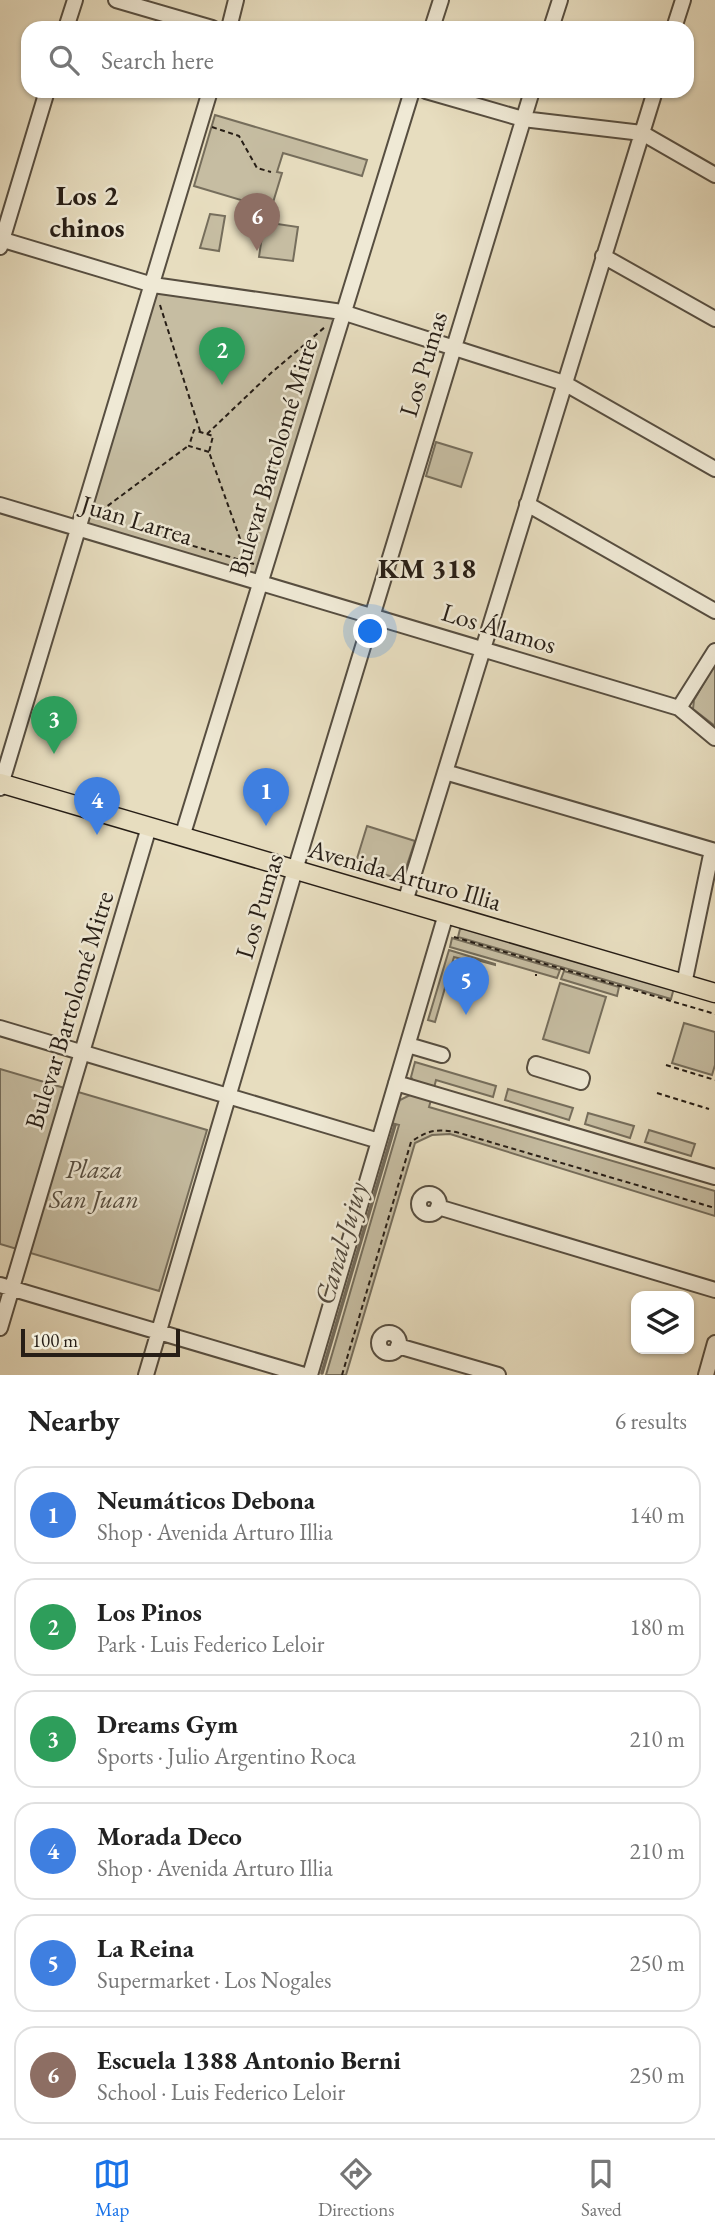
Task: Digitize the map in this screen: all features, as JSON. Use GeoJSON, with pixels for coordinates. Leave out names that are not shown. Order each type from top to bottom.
{"type":"FeatureCollection","features":[{"type":"Feature","properties":{"kind":"main road","name":"Avenida Arturo Illia"},"geometry":{"type":"LineString","coordinates":[[0,785],[715,993]]}},
{"type":"Feature","properties":{"kind":"street"},"geometry":{"type":"LineString","coordinates":[[68,21],[75,0]]}},
{"type":"Feature","properties":{"kind":"street"},"geometry":{"type":"LineString","coordinates":[[116,0],[188,21]]}},
{"type":"Feature","properties":{"kind":"street"},"geometry":{"type":"LineString","coordinates":[[231,21],[236,0]]}},
{"type":"Feature","properties":{"kind":"street"},"geometry":{"type":"LineString","coordinates":[[434,21],[441,0]]}},
{"type":"Feature","properties":{"kind":"street"},"geometry":{"type":"LineString","coordinates":[[553,21],[560,0]]}},
{"type":"Feature","properties":{"kind":"street"},"geometry":{"type":"LineString","coordinates":[[676,21],[683,0]]}},
{"type":"Feature","properties":{"kind":"street"},"geometry":{"type":"LineString","coordinates":[[45,98],[1,242],[153,285],[342,312],[564,383],[715,469]]}},
{"type":"Feature","properties":{"kind":"street"},"geometry":{"type":"LineString","coordinates":[[0,785],[208,98]]}},
{"type":"Feature","properties":{"kind":"street","name":"Bulevar Bartolomé Mitre"},"geometry":{"type":"LineString","coordinates":[[183,837],[410,98]]}},
{"type":"Feature","properties":{"kind":"street"},"geometry":{"type":"LineString","coordinates":[[450,98],[523,119],[642,133],[715,175]]}},
{"type":"Feature","properties":{"kind":"street","name":"Los Pumas"},"geometry":{"type":"LineString","coordinates":[[146,1375],[295,870],[530,98]]}},
{"type":"Feature","properties":{"kind":"street"},"geometry":{"type":"LineString","coordinates":[[405,902],[653,98]]}},
{"type":"Feature","properties":{"kind":"street"},"geometry":{"type":"LineString","coordinates":[[603,256],[715,319]]}},
{"type":"Feature","properties":{"kind":"street"},"geometry":{"type":"LineString","coordinates":[[527,504],[715,611]]}},
{"type":"Feature","properties":{"kind":"street","name":"Juan Larrea"},"geometry":{"type":"LineString","coordinates":[[0,505],[261,582]]}},
{"type":"Feature","properties":{"kind":"street","name":"Los Álamos"},"geometry":{"type":"LineString","coordinates":[[261,582],[679,708],[715,738]]}},
{"type":"Feature","properties":{"kind":"street"},"geometry":{"type":"LineString","coordinates":[[679,708],[715,651]]}},
{"type":"Feature","properties":{"kind":"street"},"geometry":{"type":"LineString","coordinates":[[444,772],[713,851],[684,984]]}},
{"type":"Feature","properties":{"kind":"street","name":"Bulevar Bartolomé Mitre"},"geometry":{"type":"LineString","coordinates":[[0,1328],[6,1287],[82,1052],[149,827]]}},
{"type":"Feature","properties":{"kind":"street"},"geometry":{"type":"LineString","coordinates":[[310,1375],[446,914]]}},
{"type":"Feature","properties":{"kind":"street"},"geometry":{"type":"LineString","coordinates":[[0,1028],[379,1141]]}},
{"type":"Feature","properties":{"kind":"street"},"geometry":{"type":"LineString","coordinates":[[408,1045],[442,1055]]}},
{"type":"Feature","properties":{"kind":"street"},"geometry":{"type":"LineString","coordinates":[[534,1066],[583,1080]]}},
{"type":"Feature","properties":{"kind":"street"},"geometry":{"type":"LineString","coordinates":[[396,1083],[715,1177]]}},
{"type":"Feature","properties":{"kind":"street"},"geometry":{"type":"LineString","coordinates":[[438,1207],[715,1290]]}},
{"type":"Feature","properties":{"kind":"street"},"geometry":{"type":"LineString","coordinates":[[6,1287],[304,1375]]}},
{"type":"Feature","properties":{"kind":"street"},"geometry":{"type":"LineString","coordinates":[[706,1375],[715,1343]]}},
{"type":"Feature","properties":{"kind":"street"},"geometry":{"type":"LineString","coordinates":[[398,1346],[498,1375]]}},
{"type":"Feature","properties":{"kind":"path"},"geometry":{"type":"LineString","coordinates":[[201,124],[239,136],[257,168],[271,172]]}},
{"type":"Feature","properties":{"kind":"path"},"geometry":{"type":"LineString","coordinates":[[160,305],[200,432]]}},
{"type":"Feature","properties":{"kind":"path"},"geometry":{"type":"LineString","coordinates":[[207,434],[271,373],[325,327]]}},
{"type":"Feature","properties":{"kind":"path"},"geometry":{"type":"LineString","coordinates":[[239,559],[243,547],[209,452],[214,436],[194,430],[189,446],[94,516],[265,567]]}},
{"type":"Feature","properties":{"kind":"path"},"geometry":{"type":"LineString","coordinates":[[189,446],[209,452]]}},
{"type":"Feature","properties":{"kind":"path"},"geometry":{"type":"LineString","coordinates":[[451,936],[715,1014]]}},
{"type":"Feature","properties":{"kind":"path"},"geometry":{"type":"LineString","coordinates":[[666,1065],[715,1080]]}},
{"type":"Feature","properties":{"kind":"path"},"geometry":{"type":"LineString","coordinates":[[657,1093],[709,1109]]}},
{"type":"Feature","properties":{"kind":"path"},"geometry":{"type":"LineString","coordinates":[[342,1375],[411,1142],[423,1134],[438,1129],[456,1132],[715,1208]]}},
{"type":"Feature","properties":{"kind":"green space"},"geometry":{"type":"Polygon","coordinates":[[[215,115],[367,160],[362,176],[283,153],[277,172],[282,173],[271,209],[194,186],[215,115]]]}},
{"type":"Feature","properties":{"kind":"green space"},"geometry":{"type":"Polygon","coordinates":[[[210,214],[225,216],[219,251],[200,248],[210,214]]]}},
{"type":"Feature","properties":{"kind":"green space"},"geometry":{"type":"Polygon","coordinates":[[[264,222],[298,227],[293,261],[259,257],[264,222]]]}},
{"type":"Feature","properties":{"kind":"green space"},"geometry":{"type":"Polygon","coordinates":[[[153,285],[342,312],[261,582],[80,528],[153,285]]]}},
{"type":"Feature","properties":{"kind":"green space"},"geometry":{"type":"Polygon","coordinates":[[[436,442],[472,453],[461,487],[426,476],[436,442]]]}},
{"type":"Feature","properties":{"kind":"green space"},"geometry":{"type":"Polygon","coordinates":[[[715,664],[715,726],[693,709],[694,700],[715,664]]]}},
{"type":"Feature","properties":{"kind":"green space"},"geometry":{"type":"Polygon","coordinates":[[[367,826],[415,841],[402,880],[355,865],[367,826]]]}},
{"type":"Feature","properties":{"kind":"green space"},"geometry":{"type":"Polygon","coordinates":[[[460,929],[474,929],[674,988],[671,999],[458,937],[460,929]]]}},
{"type":"Feature","properties":{"kind":"green space"},"geometry":{"type":"Polygon","coordinates":[[[452,938],[560,970],[557,978],[450,947],[452,938]]]}},
{"type":"Feature","properties":{"kind":"green space"},"geometry":{"type":"Polygon","coordinates":[[[449,950],[495,965],[454,957],[435,1022],[428,1020],[449,950]]]}},
{"type":"Feature","properties":{"kind":"green space"},"geometry":{"type":"Polygon","coordinates":[[[564,971],[619,987],[617,996],[561,979],[564,971]]]}},
{"type":"Feature","properties":{"kind":"green space"},"geometry":{"type":"Polygon","coordinates":[[[560,983],[606,997],[589,1053],[543,1039],[560,983]]]}},
{"type":"Feature","properties":{"kind":"green space"},"geometry":{"type":"Polygon","coordinates":[[[684,1023],[715,1032],[715,1065],[712,1075],[672,1063],[684,1023]]]}},
{"type":"Feature","properties":{"kind":"green space"},"geometry":{"type":"Polygon","coordinates":[[[415,1062],[496,1086],[493,1097],[436,1080],[434,1088],[414,1082],[411,1077],[415,1062]]]}},
{"type":"Feature","properties":{"kind":"green space","name":"Plaza San Juan"},"geometry":{"type":"Polygon","coordinates":[[[0,1069],[207,1130],[159,1291],[0,1244],[0,1069]]]}},
{"type":"Feature","properties":{"kind":"green space"},"geometry":{"type":"Polygon","coordinates":[[[508,1089],[573,1108],[569,1120],[505,1100],[508,1089]]]}},
{"type":"Feature","properties":{"kind":"green space"},"geometry":{"type":"Polygon","coordinates":[[[412,1094],[431,1100],[429,1107],[715,1191],[715,1216],[450,1134],[432,1135],[415,1143],[346,1375],[326,1375],[399,1125],[391,1123],[400,1100],[412,1094]]]}},
{"type":"Feature","properties":{"kind":"green space"},"geometry":{"type":"Polygon","coordinates":[[[588,1113],[634,1126],[630,1138],[585,1124],[588,1113]]]}},
{"type":"Feature","properties":{"kind":"green space"},"geometry":{"type":"Polygon","coordinates":[[[649,1130],[695,1144],[691,1156],[645,1142],[649,1130]]]}},
{"type":"Feature","properties":{"kind":"waterway","name":"Canal Jujuy"},"geometry":{"type":"LineString","coordinates":[[322,1373],[395,1125]]}},
{"type":"Feature","properties":{"kind":"place","name":"Escuela 1388 Antonio Berni"},"geometry":{"type":"Point","coordinates":[257,251]}},
{"type":"Feature","properties":{"kind":"place","name":"Los Pinos"},"geometry":{"type":"Point","coordinates":[222,385]}},
{"type":"Feature","properties":{"kind":"place","name":"Dreams Gym"},"geometry":{"type":"Point","coordinates":[54,754]}},
{"type":"Feature","properties":{"kind":"place","name":"Neumáticos Debona"},"geometry":{"type":"Point","coordinates":[266,826]}},
{"type":"Feature","properties":{"kind":"place","name":"Morada Deco"},"geometry":{"type":"Point","coordinates":[97,835]}},
{"type":"Feature","properties":{"kind":"place","name":"La Reina"},"geometry":{"type":"Point","coordinates":[466,1015]}},
{"type":"Feature","properties":{"kind":"district","name":"Los 2 chinos"},"geometry":{"type":"Point","coordinates":[87,211]}},
{"type":"Feature","properties":{"kind":"district","name":"KM 318"},"geometry":{"type":"Point","coordinates":[427,568]}}]}
